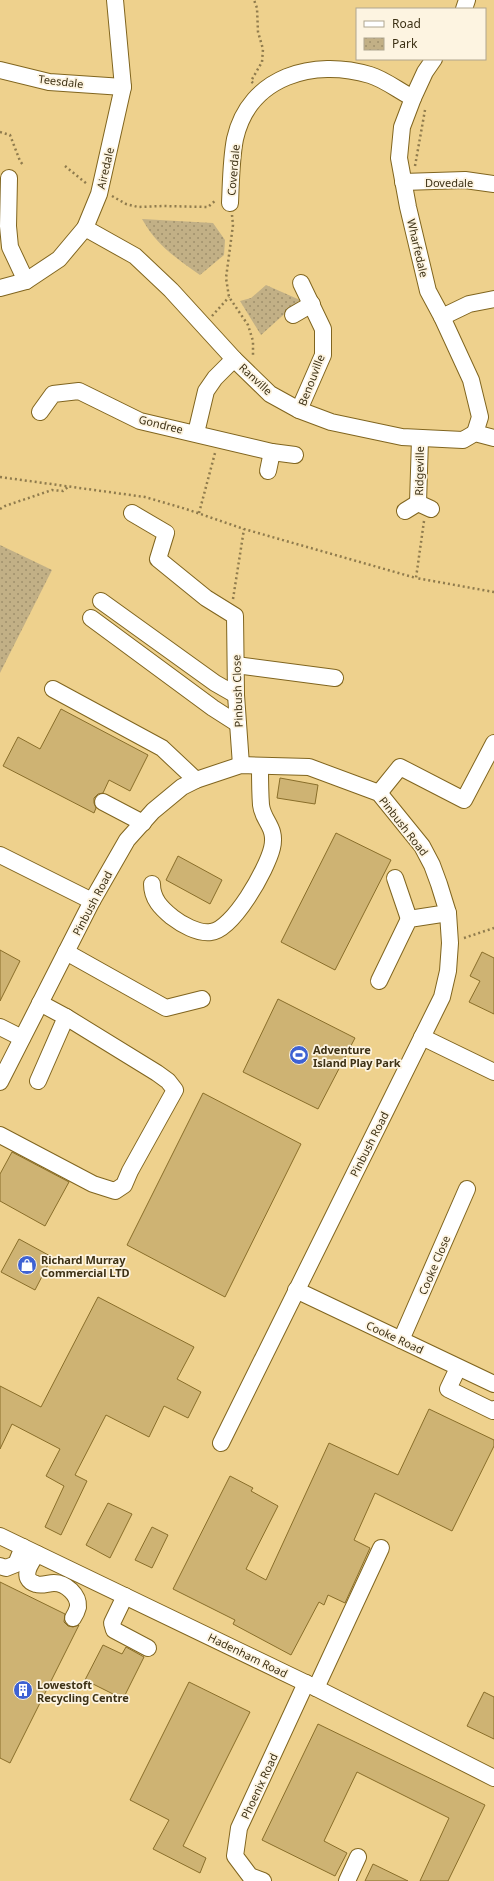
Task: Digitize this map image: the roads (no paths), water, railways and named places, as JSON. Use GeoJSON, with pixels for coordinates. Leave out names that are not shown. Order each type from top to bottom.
{"type":"FeatureCollection","features":[{"type":"Feature","properties":{"kind":"street","name":"Airedale"},"geometry":{"type":"LineString","coordinates":[[0,288],[26,281],[59,259],[85,228],[99,194],[123,87],[115,0]]}},
{"type":"Feature","properties":{"kind":"street","name":"Wharfedale"},"geometry":{"type":"LineString","coordinates":[[433,60],[425,72],[419,101],[402,127],[399,158],[408,182],[428,291],[442,317],[471,380],[480,417],[475,433]]}},
{"type":"Feature","properties":{"kind":"street","name":"Coverdale"},"geometry":{"type":"LineString","coordinates":[[230,203],[236,138],[255,90],[281,78],[310,70],[344,69],[371,75],[419,101]]}},
{"type":"Feature","properties":{"kind":"street","name":"Teesdale"},"geometry":{"type":"LineString","coordinates":[[0,70],[49,82],[123,87]]}},
{"type":"Feature","properties":{"kind":"street"},"geometry":{"type":"LineString","coordinates":[[10,178],[4,210],[10,247],[26,281]]}},
{"type":"Feature","properties":{"kind":"street","name":"Dovedale"},"geometry":{"type":"LineString","coordinates":[[408,182],[465,180],[494,184]]}},
{"type":"Feature","properties":{"kind":"street","name":"Ranville"},"geometry":{"type":"LineString","coordinates":[[85,228],[134,256],[171,290],[234,359],[270,394],[300,410],[331,422],[420,439],[464,440],[475,433]]}},
{"type":"Feature","properties":{"kind":"street","name":"Benouville"},"geometry":{"type":"LineString","coordinates":[[300,410],[323,355],[323,329],[301,283]]}},
{"type":"Feature","properties":{"kind":"street"},"geometry":{"type":"LineString","coordinates":[[442,317],[469,304],[494,299]]}},
{"type":"Feature","properties":{"kind":"street"},"geometry":{"type":"LineString","coordinates":[[293,315],[312,304]]}},
{"type":"Feature","properties":{"kind":"street"},"geometry":{"type":"LineString","coordinates":[[196,433],[206,391],[215,378],[234,359]]}},
{"type":"Feature","properties":{"kind":"street","name":"Gondree"},"geometry":{"type":"LineString","coordinates":[[40,412],[51,390],[79,391],[140,421],[272,452],[295,455]]}},
{"type":"Feature","properties":{"kind":"street"},"geometry":{"type":"LineString","coordinates":[[475,433],[494,438]]}},
{"type":"Feature","properties":{"kind":"street","name":"Ridgeville"},"geometry":{"type":"LineString","coordinates":[[405,511],[425,506],[420,439]]}},
{"type":"Feature","properties":{"kind":"street"},"geometry":{"type":"LineString","coordinates":[[268,471],[272,452]]}},
{"type":"Feature","properties":{"kind":"street","name":"Pinbush Close"},"geometry":{"type":"LineString","coordinates":[[132,513],[166,533],[158,559],[206,598],[235,616],[236,695],[241,765]]}},
{"type":"Feature","properties":{"kind":"street"},"geometry":{"type":"LineString","coordinates":[[101,601],[215,683],[236,695]]}},
{"type":"Feature","properties":{"kind":"street"},"geometry":{"type":"LineString","coordinates":[[91,618],[207,704],[238,724]]}},
{"type":"Feature","properties":{"kind":"street"},"geometry":{"type":"LineString","coordinates":[[236,665],[335,678]]}},
{"type":"Feature","properties":{"kind":"street"},"geometry":{"type":"LineString","coordinates":[[53,689],[162,748],[196,780]]}},
{"type":"Feature","properties":{"kind":"street"},"geometry":{"type":"LineString","coordinates":[[379,793],[400,767],[464,800],[494,743]]}},
{"type":"Feature","properties":{"kind":"street","name":"Pinbush Road"},"geometry":{"type":"LineString","coordinates":[[0,1082],[92,901],[127,840],[153,811],[182,787],[196,780],[241,765],[309,767],[379,793],[422,846],[432,865],[448,913],[450,943],[448,971],[442,997],[221,1444]]}},
{"type":"Feature","properties":{"kind":"street"},"geometry":{"type":"LineString","coordinates":[[152,884],[152,892],[163,909],[185,925],[202,931],[210,933],[218,930],[243,907],[265,866],[272,848],[273,836],[270,824],[261,807],[260,766]]}},
{"type":"Feature","properties":{"kind":"street"},"geometry":{"type":"LineString","coordinates":[[103,802],[143,823]]}},
{"type":"Feature","properties":{"kind":"street"},"geometry":{"type":"LineString","coordinates":[[0,855],[92,901]]}},
{"type":"Feature","properties":{"kind":"street"},"geometry":{"type":"LineString","coordinates":[[379,982],[409,919],[395,878]]}},
{"type":"Feature","properties":{"kind":"street"},"geometry":{"type":"LineString","coordinates":[[409,919],[448,913]]}},
{"type":"Feature","properties":{"kind":"street"},"geometry":{"type":"LineString","coordinates":[[66,952],[166,1008],[202,999]]}},
{"type":"Feature","properties":{"kind":"street"},"geometry":{"type":"LineString","coordinates":[[0,1135],[92,1184],[115,1191],[124,1185],[130,1170],[175,1090],[168,1081],[157,1072],[40,1002]]}},
{"type":"Feature","properties":{"kind":"street"},"geometry":{"type":"LineString","coordinates":[[38,1081],[66,1017]]}},
{"type":"Feature","properties":{"kind":"street"},"geometry":{"type":"LineString","coordinates":[[0,1027],[22,1038]]}},
{"type":"Feature","properties":{"kind":"street"},"geometry":{"type":"LineString","coordinates":[[422,1037],[494,1072]]}},
{"type":"Feature","properties":{"kind":"street","name":"Cooke Close"},"geometry":{"type":"LineString","coordinates":[[401,1340],[467,1189]]}},
{"type":"Feature","properties":{"kind":"street","name":"Cooke Road"},"geometry":{"type":"LineString","coordinates":[[296,1290],[494,1384]]}},
{"type":"Feature","properties":{"kind":"street"},"geometry":{"type":"LineString","coordinates":[[458,1368],[448,1389],[493,1411],[494,1410]]}},
{"type":"Feature","properties":{"kind":"street","name":"Hadenham Road"},"geometry":{"type":"LineString","coordinates":[[0,1536],[311,1686],[494,1778]]}},
{"type":"Feature","properties":{"kind":"street"},"geometry":{"type":"LineString","coordinates":[[0,1566],[6,1568],[16,1564],[22,1547]]}},
{"type":"Feature","properties":{"kind":"street","name":"Phoenix Road"},"geometry":{"type":"LineString","coordinates":[[263,1881],[250,1876],[235,1856],[239,1828],[381,1548]]}},
{"type":"Feature","properties":{"kind":"street"},"geometry":{"type":"LineString","coordinates":[[37,1554],[27,1569],[27,1576],[30,1581],[40,1584],[54,1583],[63,1585],[71,1590],[78,1602],[78,1608],[73,1618]]}},
{"type":"Feature","properties":{"kind":"street"},"geometry":{"type":"LineString","coordinates":[[125,1596],[112,1623],[114,1630],[148,1648]]}},
{"type":"Feature","properties":{"kind":"street"},"geometry":{"type":"LineString","coordinates":[[347,1881],[358,1857]]}},
{"type":"Feature","properties":{"kind":"place","name":"Adventure Island Play Park"},"geometry":{"type":"Point","coordinates":[299,1055]}},
{"type":"Feature","properties":{"kind":"place","name":"Richard Murray Commercial LTD"},"geometry":{"type":"Point","coordinates":[27,1265]}},
{"type":"Feature","properties":{"kind":"place","name":"Lowestoft Recycling Centre"},"geometry":{"type":"Point","coordinates":[23,1690]}}]}
